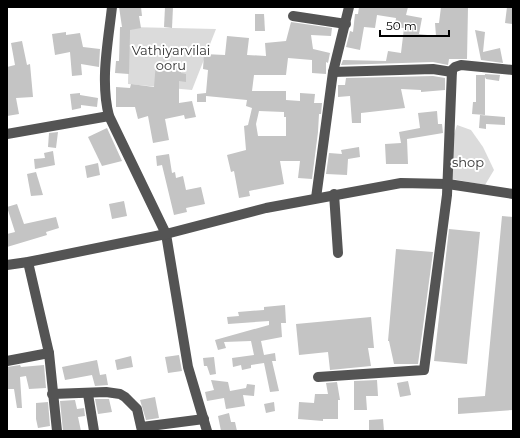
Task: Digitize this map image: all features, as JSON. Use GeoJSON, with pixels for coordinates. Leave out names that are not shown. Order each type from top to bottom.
{"type":"FeatureCollection","features":[{"type":"Feature","properties":{"kind":"street"},"geometry":{"type":"LineString","coordinates":[[112,7],[104,99],[109,116],[166,234],[188,366],[207,431]]}},
{"type":"Feature","properties":{"kind":"street"},"geometry":{"type":"LineString","coordinates":[[316,198],[333,72],[349,7]]}},
{"type":"Feature","properties":{"kind":"street"},"geometry":{"type":"LineString","coordinates":[[293,16],[346,24]]}},
{"type":"Feature","properties":{"kind":"street"},"geometry":{"type":"LineString","coordinates":[[318,377],[424,370],[446,206],[452,72],[455,67],[461,65],[513,70]]}},
{"type":"Feature","properties":{"kind":"street"},"geometry":{"type":"LineString","coordinates":[[333,72],[433,69],[452,72]]}},
{"type":"Feature","properties":{"kind":"street"},"geometry":{"type":"LineString","coordinates":[[7,134],[109,116]]}},
{"type":"Feature","properties":{"kind":"street"},"geometry":{"type":"LineString","coordinates":[[7,265],[166,234],[266,208],[334,194],[401,183],[448,184],[513,194]]}},
{"type":"Feature","properties":{"kind":"street"},"geometry":{"type":"LineString","coordinates":[[334,194],[338,253]]}},
{"type":"Feature","properties":{"kind":"street"},"geometry":{"type":"LineString","coordinates":[[28,262],[49,353],[57,431]]}},
{"type":"Feature","properties":{"kind":"street"},"geometry":{"type":"LineString","coordinates":[[7,361],[49,353]]}},
{"type":"Feature","properties":{"kind":"street"},"geometry":{"type":"LineString","coordinates":[[52,394],[113,392],[126,397],[137,409],[142,429],[204,418]]}},
{"type":"Feature","properties":{"kind":"street"},"geometry":{"type":"LineString","coordinates":[[88,394],[94,431]]}},
{"type":"Feature","properties":{"kind":"green space","name":"Vathiyarvilai ooru"},"geometry":{"type":"Polygon","coordinates":[[[129,27],[216,29],[192,90],[128,84],[129,27]]]}},
{"type":"Feature","properties":{"kind":"green space","name":"shop"},"geometry":{"type":"Polygon","coordinates":[[[457,125],[471,130],[483,147],[494,170],[485,185],[447,178],[449,149],[457,125]]]}},
{"type":"Feature","properties":{"kind":"building"},"geometry":{"type":"Polygon","coordinates":[[[119,7],[141,7],[142,16],[139,16],[141,28],[130,30],[129,74],[115,73],[116,61],[119,61],[120,27],[122,27],[119,7]]]}},
{"type":"Feature","properties":{"kind":"building"},"geometry":{"type":"Polygon","coordinates":[[[165,7],[173,7],[172,28],[164,27],[165,7]]]}},
{"type":"Feature","properties":{"kind":"building"},"geometry":{"type":"Polygon","coordinates":[[[359,7],[408,7],[406,15],[422,18],[419,34],[436,36],[435,23],[439,23],[441,7],[468,7],[467,59],[449,59],[448,65],[433,62],[341,65],[343,60],[386,61],[388,51],[401,53],[404,28],[395,27],[396,18],[377,15],[375,28],[364,27],[360,50],[346,47],[350,31],[353,32],[355,14],[358,14],[359,7]]]}},
{"type":"Feature","properties":{"kind":"building"},"geometry":{"type":"Polygon","coordinates":[[[507,7],[513,7],[513,24],[505,23],[507,7]]]}},
{"type":"Feature","properties":{"kind":"building"},"geometry":{"type":"Polygon","coordinates":[[[255,14],[264,14],[265,31],[255,31],[255,14]]]}},
{"type":"Feature","properties":{"kind":"building"},"geometry":{"type":"Polygon","coordinates":[[[291,22],[332,28],[331,36],[311,35],[313,49],[330,53],[328,63],[326,62],[326,74],[312,73],[312,60],[288,58],[286,75],[254,75],[252,91],[286,91],[286,100],[300,101],[300,93],[315,94],[314,103],[322,103],[321,114],[319,114],[312,179],[298,178],[300,161],[280,161],[284,184],[249,191],[250,196],[239,198],[234,171],[231,172],[227,155],[246,150],[244,126],[248,125],[252,108],[246,106],[247,100],[206,96],[206,102],[197,102],[197,94],[206,93],[208,70],[203,69],[204,54],[225,55],[227,36],[249,38],[247,55],[266,56],[265,43],[286,41],[291,22]],[[259,111],[256,124],[258,136],[286,136],[286,117],[284,117],[284,112],[259,111]]]}},
{"type":"Feature","properties":{"kind":"building"},"geometry":{"type":"Polygon","coordinates":[[[475,30],[485,32],[483,52],[500,48],[503,63],[481,60],[475,30]]]}},
{"type":"Feature","properties":{"kind":"building"},"geometry":{"type":"Polygon","coordinates":[[[66,32],[66,35],[80,33],[83,47],[100,49],[99,67],[81,64],[82,75],[72,76],[70,52],[55,55],[52,34],[66,32]]]}},
{"type":"Feature","properties":{"kind":"building"},"geometry":{"type":"Polygon","coordinates":[[[22,41],[27,65],[30,64],[33,97],[16,98],[19,114],[7,116],[7,67],[15,65],[11,43],[22,41]]]}},
{"type":"Feature","properties":{"kind":"building"},"geometry":{"type":"Polygon","coordinates":[[[156,62],[172,63],[171,66],[181,67],[181,73],[186,74],[186,82],[179,81],[179,103],[192,101],[196,117],[185,119],[184,115],[165,119],[169,140],[153,143],[148,116],[138,119],[135,107],[116,107],[116,87],[130,88],[131,84],[154,87],[156,62]]]}},
{"type":"Feature","properties":{"kind":"building"},"geometry":{"type":"Polygon","coordinates":[[[476,75],[500,75],[499,81],[486,79],[485,77],[485,115],[472,114],[473,102],[476,102],[476,75]]]}},
{"type":"Feature","properties":{"kind":"building"},"geometry":{"type":"Polygon","coordinates":[[[433,76],[445,78],[445,90],[421,92],[421,90],[401,89],[405,108],[361,113],[361,123],[352,123],[350,96],[338,97],[338,85],[345,85],[346,78],[433,76]]]}},
{"type":"Feature","properties":{"kind":"building"},"geometry":{"type":"Polygon","coordinates":[[[80,93],[80,95],[98,98],[97,107],[81,105],[81,108],[72,110],[70,94],[80,93]]]}},
{"type":"Feature","properties":{"kind":"building"},"geometry":{"type":"Polygon","coordinates":[[[437,111],[438,124],[442,124],[443,133],[407,139],[408,164],[386,164],[385,144],[401,143],[399,132],[420,128],[418,113],[437,111]]]}},
{"type":"Feature","properties":{"kind":"building"},"geometry":{"type":"Polygon","coordinates":[[[480,115],[505,117],[505,125],[486,124],[486,129],[479,128],[480,115]]]}},
{"type":"Feature","properties":{"kind":"building"},"geometry":{"type":"Polygon","coordinates":[[[107,128],[122,161],[102,166],[88,137],[107,128]]]}},
{"type":"Feature","properties":{"kind":"building"},"geometry":{"type":"Polygon","coordinates":[[[58,132],[56,148],[48,147],[49,133],[58,132]]]}},
{"type":"Feature","properties":{"kind":"building"},"geometry":{"type":"Polygon","coordinates":[[[359,147],[360,157],[348,159],[347,175],[326,174],[329,153],[342,154],[341,150],[359,147]]]}},
{"type":"Feature","properties":{"kind":"building"},"geometry":{"type":"Polygon","coordinates":[[[53,151],[55,165],[35,169],[34,159],[45,158],[44,153],[53,151]]]}},
{"type":"Feature","properties":{"kind":"building"},"geometry":{"type":"Polygon","coordinates":[[[169,154],[172,173],[175,172],[176,178],[183,176],[186,190],[201,187],[205,204],[186,208],[187,212],[174,215],[162,165],[157,166],[156,156],[169,154]]]}},
{"type":"Feature","properties":{"kind":"building"},"geometry":{"type":"Polygon","coordinates":[[[98,163],[100,175],[87,178],[85,166],[98,163]]]}},
{"type":"Feature","properties":{"kind":"building"},"geometry":{"type":"Polygon","coordinates":[[[36,172],[43,195],[31,196],[27,174],[36,172]]]}},
{"type":"Feature","properties":{"kind":"building"},"geometry":{"type":"Polygon","coordinates":[[[124,201],[127,216],[112,219],[109,204],[124,201]]]}},
{"type":"Feature","properties":{"kind":"building"},"geometry":{"type":"Polygon","coordinates":[[[17,204],[24,224],[56,217],[59,228],[46,232],[47,235],[7,247],[7,234],[15,232],[7,207],[17,204]]]}},
{"type":"Feature","properties":{"kind":"building"},"geometry":{"type":"Polygon","coordinates":[[[502,216],[513,217],[513,410],[458,414],[458,398],[485,396],[502,216]]]}},
{"type":"Feature","properties":{"kind":"building"},"geometry":{"type":"Polygon","coordinates":[[[449,229],[480,232],[467,364],[434,361],[449,229]]]}},
{"type":"Feature","properties":{"kind":"building"},"geometry":{"type":"Polygon","coordinates":[[[396,249],[433,252],[418,364],[394,364],[388,341],[396,249]]]}},
{"type":"Feature","properties":{"kind":"building"},"geometry":{"type":"Polygon","coordinates":[[[285,305],[286,323],[281,323],[282,337],[261,341],[264,355],[275,353],[276,361],[272,361],[279,391],[270,392],[264,363],[251,365],[251,368],[242,370],[241,365],[233,367],[232,358],[254,355],[251,341],[224,342],[226,348],[218,350],[215,340],[269,325],[269,321],[228,324],[227,317],[239,316],[238,312],[264,310],[264,307],[285,305]]]}},
{"type":"Feature","properties":{"kind":"building"},"geometry":{"type":"Polygon","coordinates":[[[371,317],[374,348],[368,348],[371,366],[330,370],[328,352],[299,355],[296,324],[371,317]]]}},
{"type":"Feature","properties":{"kind":"building"},"geometry":{"type":"Polygon","coordinates":[[[179,355],[182,371],[168,373],[165,357],[179,355]]]}},
{"type":"Feature","properties":{"kind":"building"},"geometry":{"type":"Polygon","coordinates":[[[131,356],[133,367],[117,370],[115,360],[131,356]]]}},
{"type":"Feature","properties":{"kind":"building"},"geometry":{"type":"Polygon","coordinates":[[[214,357],[216,374],[210,375],[207,366],[204,366],[203,358],[214,357]]]}},
{"type":"Feature","properties":{"kind":"building"},"geometry":{"type":"Polygon","coordinates":[[[97,360],[100,375],[106,374],[108,385],[95,386],[92,375],[65,380],[62,367],[97,360]]]}},
{"type":"Feature","properties":{"kind":"building"},"geometry":{"type":"Polygon","coordinates":[[[20,365],[21,367],[44,365],[46,388],[29,389],[26,376],[20,377],[22,408],[17,408],[14,389],[7,389],[7,367],[20,365]]]}},
{"type":"Feature","properties":{"kind":"building"},"geometry":{"type":"Polygon","coordinates":[[[211,380],[228,382],[230,391],[246,388],[247,384],[255,385],[254,396],[243,395],[245,406],[226,409],[224,398],[207,401],[205,392],[214,390],[211,380]]]}},
{"type":"Feature","properties":{"kind":"building"},"geometry":{"type":"Polygon","coordinates":[[[377,380],[378,396],[366,396],[367,410],[354,410],[354,381],[377,380]]]}},
{"type":"Feature","properties":{"kind":"building"},"geometry":{"type":"Polygon","coordinates":[[[408,381],[411,395],[400,397],[397,383],[408,381]]]}},
{"type":"Feature","properties":{"kind":"building"},"geometry":{"type":"Polygon","coordinates":[[[337,382],[340,400],[338,400],[338,419],[323,419],[323,421],[298,419],[299,402],[314,403],[315,394],[328,394],[326,383],[337,382]]]}},
{"type":"Feature","properties":{"kind":"building"},"geometry":{"type":"Polygon","coordinates":[[[155,397],[159,418],[146,420],[140,400],[155,397]]]}},
{"type":"Feature","properties":{"kind":"building"},"geometry":{"type":"Polygon","coordinates":[[[95,399],[109,399],[112,412],[98,414],[95,399]]]}},
{"type":"Feature","properties":{"kind":"building"},"geometry":{"type":"Polygon","coordinates":[[[75,400],[77,409],[84,408],[85,416],[78,417],[81,431],[63,431],[60,401],[75,400]]]}},
{"type":"Feature","properties":{"kind":"building"},"geometry":{"type":"Polygon","coordinates":[[[48,402],[50,426],[38,428],[36,419],[36,403],[48,402]]]}},
{"type":"Feature","properties":{"kind":"building"},"geometry":{"type":"Polygon","coordinates":[[[274,402],[275,411],[266,413],[264,404],[274,402]]]}},
{"type":"Feature","properties":{"kind":"building"},"geometry":{"type":"Polygon","coordinates":[[[229,413],[231,422],[235,422],[237,431],[221,431],[218,416],[229,413]]]}},
{"type":"Feature","properties":{"kind":"building"},"geometry":{"type":"Polygon","coordinates":[[[383,419],[384,431],[369,431],[369,420],[383,419]]]}}]}
